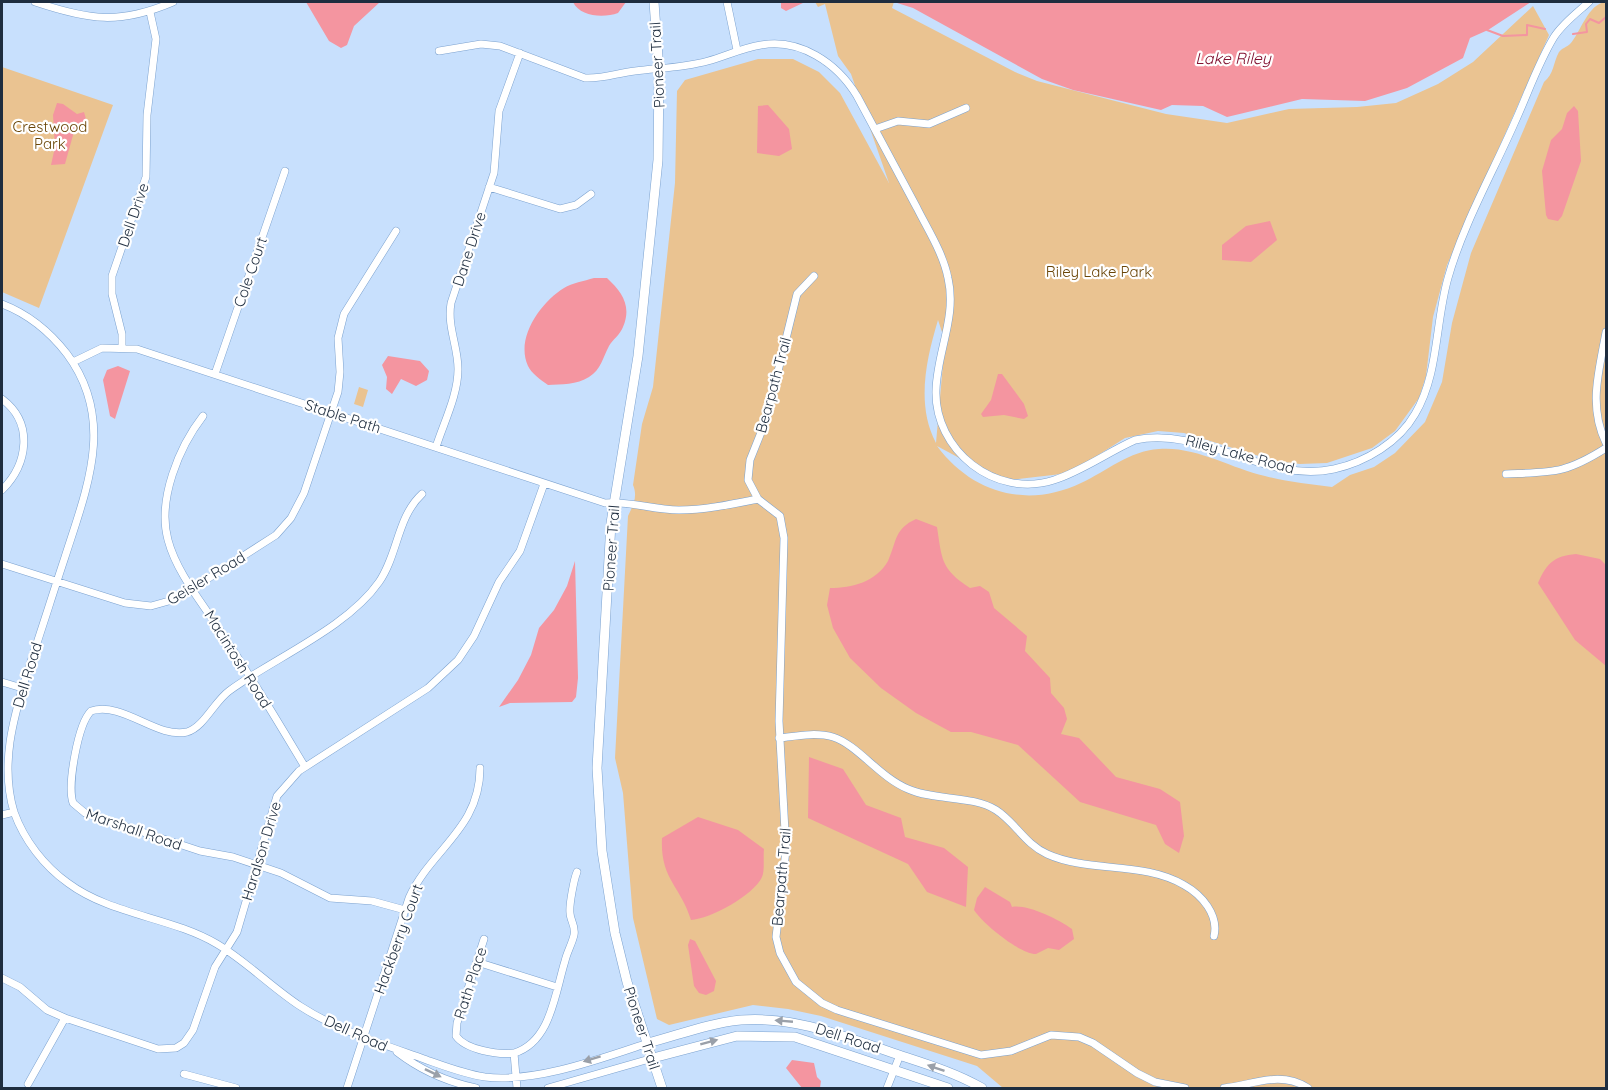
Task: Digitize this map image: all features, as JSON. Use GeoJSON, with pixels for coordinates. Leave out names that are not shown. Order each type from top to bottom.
{"type":"FeatureCollection","features":[{"type":"Feature","properties":{"kind":"main road","name":"Pioneer Trail"},"geometry":{"type":"LineString","coordinates":[[654,2],[659,71],[658,160],[642,325],[614,502],[598,726],[598,810],[607,892],[615,933],[627,982],[662,1089]]}},
{"type":"Feature","properties":{"kind":"main road","name":"Dell Road"},"geometry":{"type":"LineString","coordinates":[[648,1043],[729,1022],[777,1020],[810,1025],[900,1055],[958,1076],[982,1089]]}},
{"type":"Feature","properties":{"kind":"main road","name":"Dell Road"},"geometry":{"type":"LineString","coordinates":[[653,1058],[717,1040],[763,1035],[795,1037],[948,1089]]}},
{"type":"Feature","properties":{"kind":"street"},"geometry":{"type":"LineString","coordinates":[[35,2],[75,15],[98,19],[150,12],[173,2]]}},
{"type":"Feature","properties":{"kind":"street"},"geometry":{"type":"LineString","coordinates":[[727,2],[737,50]]}},
{"type":"Feature","properties":{"kind":"street","name":"Riley Lake Road"},"geometry":{"type":"LineString","coordinates":[[440,51],[481,44],[500,46],[585,78],[611,77],[636,71],[659,71],[709,60],[763,44],[785,45],[825,60],[848,82],[944,261],[951,295],[950,313],[938,372],[937,407],[948,439],[971,465],[1002,481],[1036,484],[1077,470],[1135,440],[1164,436],[1195,442],[1293,470],[1333,469],[1370,455],[1387,445],[1414,416],[1430,380],[1439,314],[1448,277],[1470,220],[1554,37],[1590,2]]}},
{"type":"Feature","properties":{"kind":"street","name":"Dell Drive"},"geometry":{"type":"LineString","coordinates":[[122,346],[122,334],[112,294],[112,276],[146,177],[147,115],[156,39],[150,12]]}},
{"type":"Feature","properties":{"kind":"street","name":"Dane Drive"},"geometry":{"type":"LineString","coordinates":[[436,447],[458,376],[457,356],[449,322],[452,303],[496,164],[499,111],[520,53]]}},
{"type":"Feature","properties":{"kind":"street"},"geometry":{"type":"LineString","coordinates":[[875,129],[898,121],[929,124],[966,108]]}},
{"type":"Feature","properties":{"kind":"street","name":"Cole Court"},"geometry":{"type":"LineString","coordinates":[[215,374],[285,171]]}},
{"type":"Feature","properties":{"kind":"street"},"geometry":{"type":"LineString","coordinates":[[489,187],[560,209],[576,205],[591,194]]}},
{"type":"Feature","properties":{"kind":"street","name":"Geisler Road"},"geometry":{"type":"LineString","coordinates":[[2,564],[139,607],[164,604],[276,535],[291,518],[304,493],[331,413],[340,383],[338,338],[344,314],[396,231]]}},
{"type":"Feature","properties":{"kind":"street","name":"Bearpath Trail"},"geometry":{"type":"LineString","coordinates":[[814,276],[797,294],[766,420],[750,460],[748,480],[758,499],[780,516],[784,538],[779,738],[787,822],[776,937],[786,968],[808,994],[837,1010],[981,1055],[1011,1051],[1051,1035],[1079,1037],[1093,1042],[1137,1073],[1155,1082],[1185,1089]]}},
{"type":"Feature","properties":{"kind":"street","name":"Dell Road"},"geometry":{"type":"LineString","coordinates":[[2,304],[39,325],[73,362],[88,395],[95,436],[87,490],[22,688],[10,731],[6,760],[14,812],[42,860],[70,885],[104,901],[201,936],[225,950],[301,1006],[395,1050],[472,1075],[516,1079],[648,1043]]}},
{"type":"Feature","properties":{"kind":"street"},"geometry":{"type":"LineString","coordinates":[[1606,332],[1595,399],[1600,429],[1606,443]]}},
{"type":"Feature","properties":{"kind":"street","name":"Stable Path"},"geometry":{"type":"LineString","coordinates":[[73,362],[102,348],[122,346],[215,374],[605,503],[614,502]]}},
{"type":"Feature","properties":{"kind":"street"},"geometry":{"type":"LineString","coordinates":[[2,399],[19,420],[24,444],[20,466],[2,490]]}},
{"type":"Feature","properties":{"kind":"street","name":"Macintosh Road"},"geometry":{"type":"LineString","coordinates":[[202,416],[188,436],[165,508],[167,539],[172,553],[193,588],[251,677],[305,767]]}},
{"type":"Feature","properties":{"kind":"street"},"geometry":{"type":"LineString","coordinates":[[1506,474],[1555,473],[1571,469],[1606,448]]}},
{"type":"Feature","properties":{"kind":"street","name":"Haralson Drive"},"geometry":{"type":"LineString","coordinates":[[2,978],[20,987],[47,1010],[65,1018],[158,1050],[176,1048],[184,1043],[193,1030],[215,967],[237,932],[270,812],[277,796],[291,778],[305,767],[428,688],[458,660],[480,624],[498,582],[520,550],[543,483]]}},
{"type":"Feature","properties":{"kind":"street","name":"Marshall Road"},"geometry":{"type":"LineString","coordinates":[[405,910],[383,902],[330,898],[281,873],[200,851],[85,813],[73,803],[71,796],[81,726],[91,711],[110,710],[173,732],[189,731],[196,727],[226,693],[343,618],[368,596],[388,567],[410,508],[422,494]]}},
{"type":"Feature","properties":{"kind":"street"},"geometry":{"type":"LineString","coordinates":[[614,502],[634,502],[658,509],[681,510],[758,499]]}},
{"type":"Feature","properties":{"kind":"street"},"geometry":{"type":"LineString","coordinates":[[2,682],[22,688]]}},
{"type":"Feature","properties":{"kind":"street"},"geometry":{"type":"LineString","coordinates":[[779,738],[815,735],[836,738],[846,743],[876,771],[907,789],[942,799],[973,801],[996,810],[1033,847],[1058,859],[1172,879],[1197,893],[1206,904],[1215,923],[1214,936]]}},
{"type":"Feature","properties":{"kind":"street","name":"Hackberry Court"},"geometry":{"type":"LineString","coordinates":[[346,1089],[405,910],[419,878],[462,827],[477,795],[480,768]]}},
{"type":"Feature","properties":{"kind":"street"},"geometry":{"type":"LineString","coordinates":[[2,815],[14,812]]}},
{"type":"Feature","properties":{"kind":"street"},"geometry":{"type":"LineString","coordinates":[[517,1089],[514,1053],[526,1050],[537,1038],[554,1005],[557,987],[574,934],[570,914],[577,872]]}},
{"type":"Feature","properties":{"kind":"street","name":"Rath Place"},"geometry":{"type":"LineString","coordinates":[[484,939],[457,1023],[456,1036],[462,1043],[497,1053],[514,1053]]}},
{"type":"Feature","properties":{"kind":"street"},"geometry":{"type":"LineString","coordinates":[[477,962],[557,987]]}},
{"type":"Feature","properties":{"kind":"street"},"geometry":{"type":"LineString","coordinates":[[28,1084],[65,1018]]}},
{"type":"Feature","properties":{"kind":"street","name":"Dell Road"},"geometry":{"type":"LineString","coordinates":[[395,1050],[409,1061],[443,1078],[476,1089]]}},
{"type":"Feature","properties":{"kind":"street"},"geometry":{"type":"LineString","coordinates":[[887,1089],[900,1055]]}},
{"type":"Feature","properties":{"kind":"street","name":"Dell Road"},"geometry":{"type":"LineString","coordinates":[[548,1089],[653,1058]]}},
{"type":"Feature","properties":{"kind":"street"},"geometry":{"type":"LineString","coordinates":[[184,1074],[236,1089]]}},
{"type":"Feature","properties":{"kind":"street"},"geometry":{"type":"LineString","coordinates":[[1224,1089],[1278,1079],[1291,1081],[1308,1089]]}},
{"type":"Feature","properties":{"kind":"green space","name":"Riley Lake Park"},"geometry":{"type":"Polygon","coordinates":[[[815,2],[894,2],[892,8],[1015,72],[1037,81],[1166,114],[1227,123],[1289,109],[1357,107],[1396,103],[1438,84],[1473,62],[1533,6],[1549,35],[1447,265],[1433,317],[1426,376],[1419,398],[1395,431],[1372,448],[1327,463],[1300,464],[1275,461],[1184,433],[1158,431],[1125,438],[1070,473],[1002,481],[937,446],[951,462],[984,485],[1002,492],[1041,495],[1061,491],[1081,483],[1138,453],[1159,449],[1200,454],[1273,478],[1332,487],[1350,475],[1374,467],[1395,453],[1425,422],[1442,382],[1452,323],[1471,253],[1544,82],[1552,72],[1559,52],[1574,39],[1589,13],[1606,2],[1606,1088],[1003,1088],[977,1066],[821,1016],[788,1009],[753,1005],[669,1025],[657,1019],[633,918],[623,793],[615,758],[628,516],[635,497],[633,485],[642,424],[653,387],[675,183],[677,91],[685,80],[758,59],[793,59],[819,72],[840,93],[889,183],[851,74],[838,56],[825,4],[818,7],[815,2]],[[938,320],[925,382],[926,413],[936,443],[945,341],[938,320]]]}},
{"type":"Feature","properties":{"kind":"green space","name":"Crestwood Park"},"geometry":{"type":"Polygon","coordinates":[[[2,67],[113,105],[39,308],[2,292],[2,67]]]}},
{"type":"Feature","properties":{"kind":"green space"},"geometry":{"type":"Polygon","coordinates":[[[359,387],[368,390],[363,407],[354,404],[359,387]]]}},
{"type":"Feature","properties":{"kind":"water"},"geometry":{"type":"Polygon","coordinates":[[[306,2],[380,2],[354,26],[347,45],[341,48],[329,41],[306,2]]]}},
{"type":"Feature","properties":{"kind":"water"},"geometry":{"type":"Polygon","coordinates":[[[573,2],[626,2],[618,13],[599,16],[581,11],[573,2]]]}},
{"type":"Feature","properties":{"kind":"water"},"geometry":{"type":"Polygon","coordinates":[[[781,2],[805,2],[786,11],[781,8],[781,2]]]}},
{"type":"Feature","properties":{"kind":"water","name":"Lake Riley"},"geometry":{"type":"Polygon","coordinates":[[[894,2],[1531,2],[1488,30],[1470,38],[1463,58],[1407,88],[1365,101],[1302,99],[1227,117],[1203,106],[1172,105],[1161,110],[1073,90],[1042,79],[913,8],[894,2]]]}},
{"type":"Feature","properties":{"kind":"water"},"geometry":{"type":"Polygon","coordinates":[[[57,103],[63,104],[77,114],[84,112],[86,119],[75,128],[65,164],[51,165],[55,147],[53,115],[57,103]]]}},
{"type":"Feature","properties":{"kind":"water"},"geometry":{"type":"Polygon","coordinates":[[[768,105],[789,129],[792,149],[779,156],[757,153],[758,106],[768,105]]]}},
{"type":"Feature","properties":{"kind":"water"},"geometry":{"type":"Polygon","coordinates":[[[1574,106],[1578,111],[1581,161],[1562,216],[1558,221],[1548,219],[1546,215],[1542,171],[1551,140],[1562,129],[1567,113],[1574,106]]]}},
{"type":"Feature","properties":{"kind":"water"},"geometry":{"type":"Polygon","coordinates":[[[1270,221],[1277,240],[1251,262],[1222,260],[1222,245],[1246,226],[1270,221]]]}},
{"type":"Feature","properties":{"kind":"water"},"geometry":{"type":"Polygon","coordinates":[[[594,278],[607,278],[621,294],[626,306],[626,319],[623,327],[593,374],[574,383],[548,385],[534,374],[528,366],[525,355],[525,344],[532,322],[555,294],[571,285],[594,278]]]}},
{"type":"Feature","properties":{"kind":"water"},"geometry":{"type":"Polygon","coordinates":[[[388,356],[420,361],[429,371],[427,380],[416,386],[401,379],[392,394],[386,389],[387,377],[382,365],[388,356]]]}},
{"type":"Feature","properties":{"kind":"water"},"geometry":{"type":"Polygon","coordinates":[[[118,366],[130,371],[115,419],[110,416],[103,380],[107,370],[118,366]]]}},
{"type":"Feature","properties":{"kind":"water"},"geometry":{"type":"Polygon","coordinates":[[[998,374],[1002,374],[1024,404],[1028,416],[1024,419],[1004,415],[983,417],[981,414],[991,400],[998,374]]]}},
{"type":"Feature","properties":{"kind":"water"},"geometry":{"type":"Polygon","coordinates":[[[916,519],[937,527],[944,563],[953,575],[970,588],[980,586],[989,592],[994,608],[1027,636],[1025,651],[1050,678],[1051,693],[1064,708],[1067,719],[1061,734],[1079,738],[1116,777],[1160,789],[1180,802],[1184,836],[1179,853],[1165,844],[1156,825],[1080,802],[1018,745],[971,732],[951,732],[916,713],[881,688],[850,658],[833,628],[827,605],[830,588],[855,585],[877,574],[888,561],[900,531],[916,519]]]}},
{"type":"Feature","properties":{"kind":"water"},"geometry":{"type":"Polygon","coordinates":[[[1576,554],[1600,559],[1606,565],[1606,666],[1575,640],[1538,583],[1552,562],[1576,554]]]}},
{"type":"Feature","properties":{"kind":"water"},"geometry":{"type":"Polygon","coordinates":[[[575,561],[578,678],[576,697],[572,702],[510,703],[499,707],[518,680],[531,655],[539,628],[554,610],[567,586],[575,561]]]}},
{"type":"Feature","properties":{"kind":"water"},"geometry":{"type":"Polygon","coordinates":[[[809,757],[843,769],[866,805],[901,818],[905,837],[944,848],[968,867],[966,907],[927,892],[908,864],[808,818],[809,757]]]}},
{"type":"Feature","properties":{"kind":"water"},"geometry":{"type":"Polygon","coordinates":[[[698,817],[738,830],[764,849],[764,867],[762,877],[757,884],[741,898],[720,911],[691,920],[687,908],[667,873],[662,852],[662,838],[698,817]]]}},
{"type":"Feature","properties":{"kind":"water"},"geometry":{"type":"Polygon","coordinates":[[[985,887],[1010,902],[1012,907],[1034,910],[1066,925],[1072,929],[1074,939],[1059,950],[1048,948],[1036,954],[1012,944],[993,930],[974,910],[977,898],[985,887]]]}},
{"type":"Feature","properties":{"kind":"water"},"geometry":{"type":"Polygon","coordinates":[[[690,939],[695,941],[716,981],[714,991],[706,995],[699,993],[694,986],[688,945],[690,939]]]}},
{"type":"Feature","properties":{"kind":"water"},"geometry":{"type":"Polygon","coordinates":[[[792,1060],[814,1063],[817,1077],[821,1081],[820,1088],[802,1088],[786,1068],[792,1060]]]}},
{"type":"Feature","properties":{"kind":"waterway"},"geometry":{"type":"LineString","coordinates":[[1573,34],[1587,32],[1586,24],[1590,19],[1599,23],[1606,17]]}},
{"type":"Feature","properties":{"kind":"waterway"},"geometry":{"type":"LineString","coordinates":[[1487,30],[1503,36],[1527,35],[1527,25],[1545,29]]}}]}
